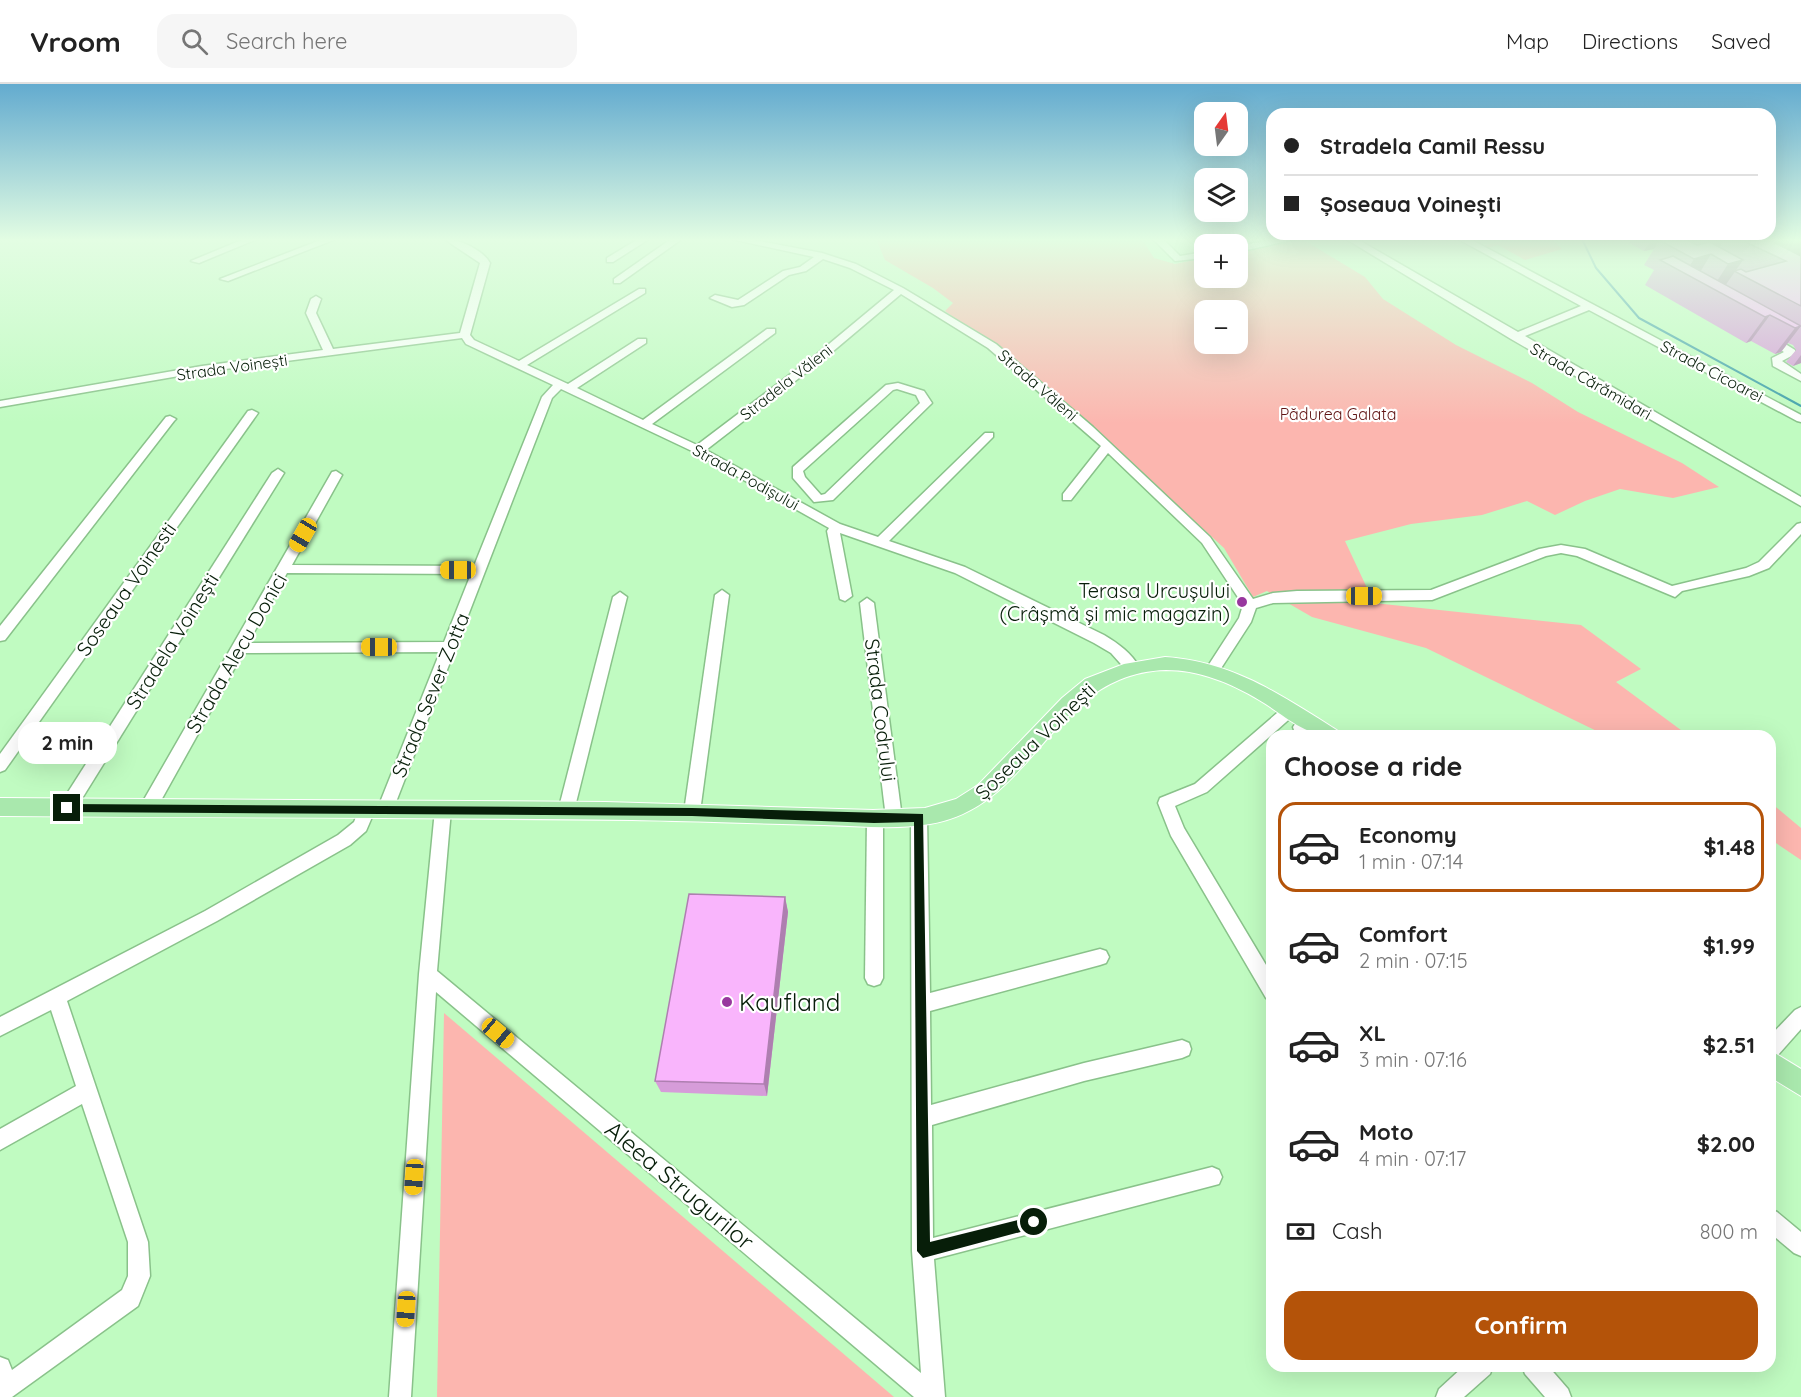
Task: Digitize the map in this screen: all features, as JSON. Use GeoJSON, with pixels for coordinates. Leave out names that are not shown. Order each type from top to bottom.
{"type":"FeatureCollection","features":[{"type":"Feature","properties":{"kind":"main road","name":"Șoseaua Voinești"},"geometry":{"type":"LineString","coordinates":[[0,807],[692,812],[884,819],[919,817],[956,809],[974,800],[1001,776],[1078,694],[1102,678],[1133,668],[1176,663],[1213,669],[1231,675],[1299,722],[1317,730]]}},
{"type":"Feature","properties":{"kind":"main road"},"geometry":{"type":"LineString","coordinates":[[1776,1066],[1801,1084]]}},
{"type":"Feature","properties":{"kind":"street"},"geometry":{"type":"LineString","coordinates":[[315,300],[310,313],[330,354]]}},
{"type":"Feature","properties":{"kind":"street"},"geometry":{"type":"LineString","coordinates":[[465,335],[474,300]]}},
{"type":"Feature","properties":{"kind":"street"},"geometry":{"type":"LineString","coordinates":[[520,364],[627,300]]}},
{"type":"Feature","properties":{"kind":"street"},"geometry":{"type":"LineString","coordinates":[[721,300],[732,304],[745,300]]}},
{"type":"Feature","properties":{"kind":"street","name":"Stradela Văleni"},"geometry":{"type":"LineString","coordinates":[[699,450],[887,300]]}},
{"type":"Feature","properties":{"kind":"street","name":"Strada Văleni"},"geometry":{"type":"LineString","coordinates":[[915,300],[992,346],[1107,446],[1206,540],[1250,604]]}},
{"type":"Feature","properties":{"kind":"street","name":"Strada Cărămidari"},"geometry":{"type":"LineString","coordinates":[[1454,300],[1801,502]]}},
{"type":"Feature","properties":{"kind":"street","name":"Strada Cicoarei"},"geometry":{"type":"LineString","coordinates":[[1579,300],[1801,419]]}},
{"type":"Feature","properties":{"kind":"street"},"geometry":{"type":"LineString","coordinates":[[1515,337],[1590,306]]}},
{"type":"Feature","properties":{"kind":"street"},"geometry":{"type":"LineString","coordinates":[[644,424],[771,331]]}},
{"type":"Feature","properties":{"kind":"street"},"geometry":{"type":"LineString","coordinates":[[1761,334],[1791,352],[1776,360],[1778,364],[1798,373]]}},
{"type":"Feature","properties":{"kind":"street","name":"Strada Voinești"},"geometry":{"type":"LineString","coordinates":[[0,404],[202,369],[465,335]]}},
{"type":"Feature","properties":{"kind":"street","name":"Strada Podișului"},"geometry":{"type":"LineString","coordinates":[[465,335],[470,342],[699,450],[836,527],[975,577],[1099,639],[1116,649],[1133,668]]}},
{"type":"Feature","properties":{"kind":"street"},"geometry":{"type":"LineString","coordinates":[[565,386],[642,341]]}},
{"type":"Feature","properties":{"kind":"street","name":"Strada Sever Zotta"},"geometry":{"type":"LineString","coordinates":[[0,1028],[211,916],[344,840],[376,810],[449,647],[547,397],[565,386]]}},
{"type":"Feature","properties":{"kind":"street"},"geometry":{"type":"LineString","coordinates":[[806,511],[818,499],[829,497],[926,403],[925,398],[904,387],[890,387],[797,470],[799,478],[818,499]]}},
{"type":"Feature","properties":{"kind":"street","name":"Soseaua Voinesti"},"geometry":{"type":"LineString","coordinates":[[0,766],[252,413]]}},
{"type":"Feature","properties":{"kind":"street"},"geometry":{"type":"LineString","coordinates":[[0,636],[170,419]]}},
{"type":"Feature","properties":{"kind":"street"},"geometry":{"type":"LineString","coordinates":[[880,543],[989,435]]}},
{"type":"Feature","properties":{"kind":"street"},"geometry":{"type":"LineString","coordinates":[[1067,497],[1107,446]]}},
{"type":"Feature","properties":{"kind":"street","name":"Stradela Voinești"},"geometry":{"type":"LineString","coordinates":[[67,808],[278,473]]}},
{"type":"Feature","properties":{"kind":"street","name":"Strada Alecu Donici"},"geometry":{"type":"LineString","coordinates":[[148,808],[336,475]]}},
{"type":"Feature","properties":{"kind":"street"},"geometry":{"type":"LineString","coordinates":[[836,527],[833,531],[845,596]]}},
{"type":"Feature","properties":{"kind":"street"},"geometry":{"type":"LineString","coordinates":[[1213,669],[1246,618],[1250,604],[1273,598],[1432,595],[1545,552],[1561,549],[1580,552],[1675,592],[1677,588],[1749,572],[1764,565],[1801,527]]}},
{"type":"Feature","properties":{"kind":"street"},"geometry":{"type":"LineString","coordinates":[[284,569],[480,570]]}},
{"type":"Feature","properties":{"kind":"street"},"geometry":{"type":"LineString","coordinates":[[692,812],[722,595]]}},
{"type":"Feature","properties":{"kind":"street"},"geometry":{"type":"LineString","coordinates":[[566,811],[620,597]]}},
{"type":"Feature","properties":{"kind":"street","name":"Strada Codrului"},"geometry":{"type":"LineString","coordinates":[[867,603],[884,819],[874,978]]}},
{"type":"Feature","properties":{"kind":"street"},"geometry":{"type":"LineString","coordinates":[[238,648],[449,647]]}},
{"type":"Feature","properties":{"kind":"street"},"geometry":{"type":"LineString","coordinates":[[1266,744],[1201,788],[1166,803],[1177,831],[1266,982]]}},
{"type":"Feature","properties":{"kind":"street"},"geometry":{"type":"LineString","coordinates":[[400,1397],[428,974],[443,810]]}},
{"type":"Feature","properties":{"kind":"street"},"geometry":{"type":"LineString","coordinates":[[919,817],[924,1117],[923,1251],[933,1397]]}},
{"type":"Feature","properties":{"kind":"street"},"geometry":{"type":"LineString","coordinates":[[922,1004],[1100,957]]}},
{"type":"Feature","properties":{"kind":"street","name":"Aleea Strugurilor"},"geometry":{"type":"LineString","coordinates":[[428,974],[933,1397]]}},
{"type":"Feature","properties":{"kind":"street"},"geometry":{"type":"LineString","coordinates":[[1,1383],[130,1298],[139,1276],[138,1242],[56,997]]}},
{"type":"Feature","properties":{"kind":"street"},"geometry":{"type":"LineString","coordinates":[[1776,1043],[1801,1016]]}},
{"type":"Feature","properties":{"kind":"street"},"geometry":{"type":"LineString","coordinates":[[924,1117],[1084,1072],[1182,1049]]}},
{"type":"Feature","properties":{"kind":"street"},"geometry":{"type":"LineString","coordinates":[[0,1140],[87,1090]]}},
{"type":"Feature","properties":{"kind":"street"},"geometry":{"type":"LineString","coordinates":[[923,1251],[1212,1177]]}},
{"type":"Feature","properties":{"kind":"street"},"geometry":{"type":"LineString","coordinates":[[1776,1224],[1801,1246]]}},
{"type":"Feature","properties":{"kind":"street"},"geometry":{"type":"LineString","coordinates":[[1447,1397],[1475,1372]]}},
{"type":"Feature","properties":{"kind":"street"},"geometry":{"type":"LineString","coordinates":[[1538,1372],[1560,1397]]}},
{"type":"Feature","properties":{"kind":"green space","name":"Pădurea Galata"},"geometry":{"type":"Polygon","coordinates":[[[949,300],[1194,300],[1194,354],[1248,354],[1248,300],[1385,300],[1456,345],[1532,383],[1578,412],[1682,463],[1719,487],[1673,498],[1620,489],[1585,501],[1555,515],[1527,501],[1482,515],[1411,524],[1345,541],[1374,603],[1581,625],[1641,669],[1616,682],[1681,730],[1595,730],[1426,648],[1312,617],[1267,591],[1253,597],[1224,548],[1041,381],[945,311],[953,303],[949,300]]]}},
{"type":"Feature","properties":{"kind":"green space"},"geometry":{"type":"Polygon","coordinates":[[[1776,807],[1801,828],[1801,860],[1776,843],[1776,807]]]}},
{"type":"Feature","properties":{"kind":"green space"},"geometry":{"type":"Polygon","coordinates":[[[444,1013],[894,1397],[437,1397],[444,1013]]]}},
{"type":"Feature","properties":{"kind":"building"},"geometry":{"type":"Polygon","coordinates":[[[1734,300],[1754,300],[1801,326],[1795,328],[1770,315],[1765,317],[1734,300]]]}},
{"type":"Feature","properties":{"kind":"building"},"geometry":{"type":"Polygon","coordinates":[[[1790,300],[1801,300],[1801,306],[1790,300]]]}},
{"type":"Feature","properties":{"kind":"building","name":"Kaufland"},"geometry":{"type":"Polygon","coordinates":[[[689,894],[785,897],[764,1084],[655,1081],[689,894]]]}},
{"type":"Feature","properties":{"kind":"waterway"},"geometry":{"type":"LineString","coordinates":[[1624,300],[1639,318],[1801,406]]}},
{"type":"Feature","properties":{"kind":"place","name":"Terasa Urcușului (Crâșmă și mic magazin)"},"geometry":{"type":"Point","coordinates":[1242,602]}},
{"type":"Feature","properties":{"kind":"place","name":"Kaufland"},"geometry":{"type":"Point","coordinates":[727,1002]}},
{"type":"Feature","properties":{"kind":"route"},"geometry":{"type":"LineString","coordinates":[[67,808],[692,812],[874,819],[919,817],[924,1117],[923,1251],[1034,1222]]}}]}
